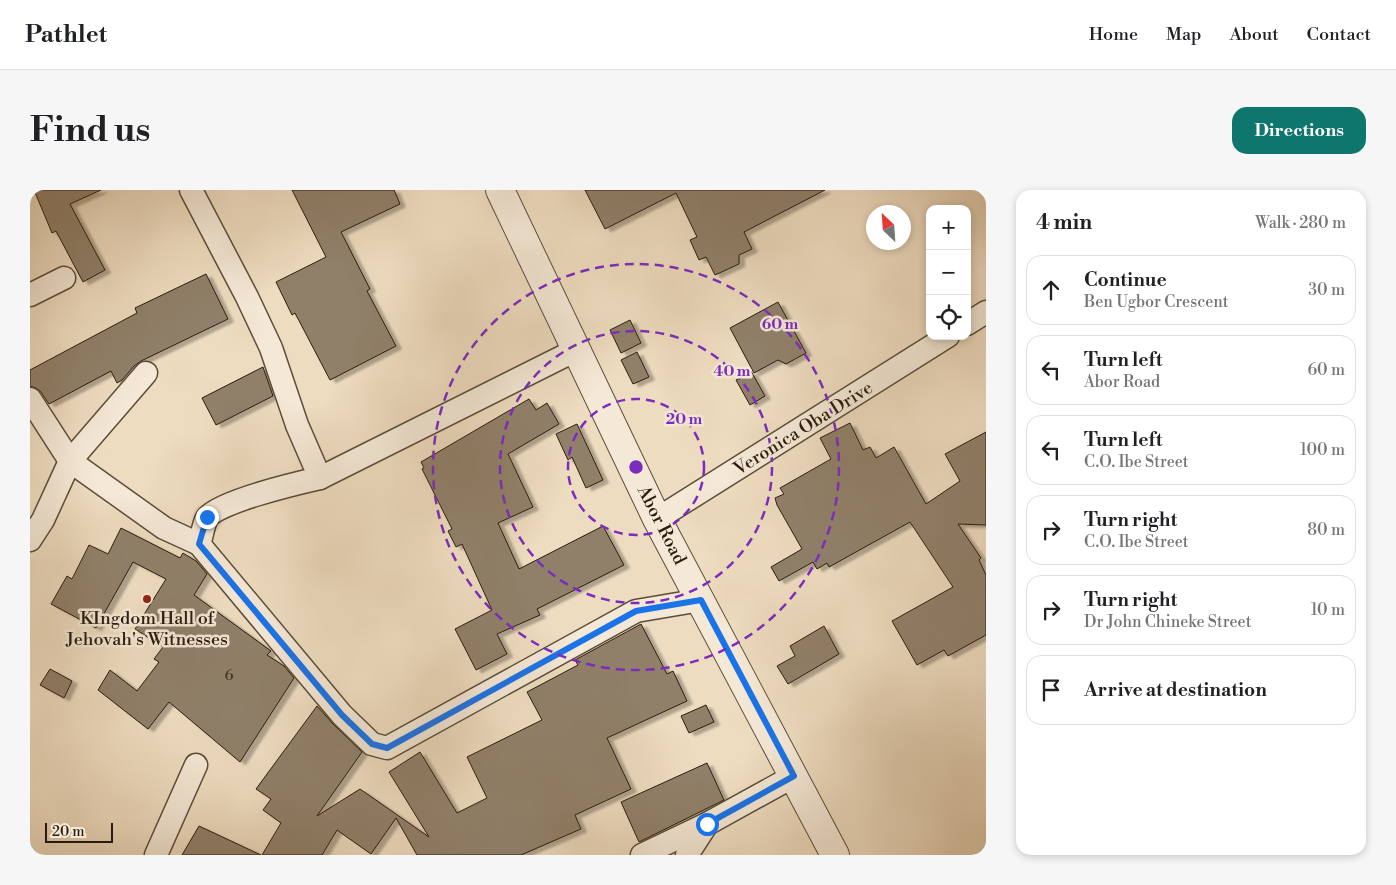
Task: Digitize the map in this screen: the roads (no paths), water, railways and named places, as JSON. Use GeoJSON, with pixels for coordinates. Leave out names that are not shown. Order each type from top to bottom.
{"type":"FeatureCollection","features":[{"type":"Feature","properties":{"kind":"street"},"geometry":{"type":"LineString","coordinates":[[191,190],[271,348],[297,425],[320,478]]}},
{"type":"Feature","properties":{"kind":"street","name":"Abor Road"},"geometry":{"type":"LineString","coordinates":[[500,190],[657,520],[835,855]]}},
{"type":"Feature","properties":{"kind":"street"},"geometry":{"type":"LineString","coordinates":[[30,295],[64,278]]}},
{"type":"Feature","properties":{"kind":"street"},"geometry":{"type":"LineString","coordinates":[[971,321],[986,312]]}},
{"type":"Feature","properties":{"kind":"street","name":"Veronica Oba Drive"},"geometry":{"type":"LineString","coordinates":[[657,520],[942,340]]}},
{"type":"Feature","properties":{"kind":"street"},"geometry":{"type":"LineString","coordinates":[[199,544],[207,517],[222,508],[239,500],[320,478],[576,350]]}},
{"type":"Feature","properties":{"kind":"street"},"geometry":{"type":"LineString","coordinates":[[30,540],[43,520],[70,461],[146,372]]}},
{"type":"Feature","properties":{"kind":"street"},"geometry":{"type":"LineString","coordinates":[[30,399],[70,461],[164,528],[199,544],[342,715],[372,744],[387,748],[636,611],[701,600]]}},
{"type":"Feature","properties":{"kind":"street"},"geometry":{"type":"LineString","coordinates":[[156,855],[196,765]]}},
{"type":"Feature","properties":{"kind":"street"},"geometry":{"type":"LineString","coordinates":[[642,855],[707,824],[794,776]]}},
{"type":"Feature","properties":{"kind":"street"},"geometry":{"type":"LineString","coordinates":[[687,855],[707,824]]}},
{"type":"Feature","properties":{"kind":"place","name":"KIngdom Hall of Jehovah's Witnesses"},"geometry":{"type":"Point","coordinates":[147,599]}}]}
